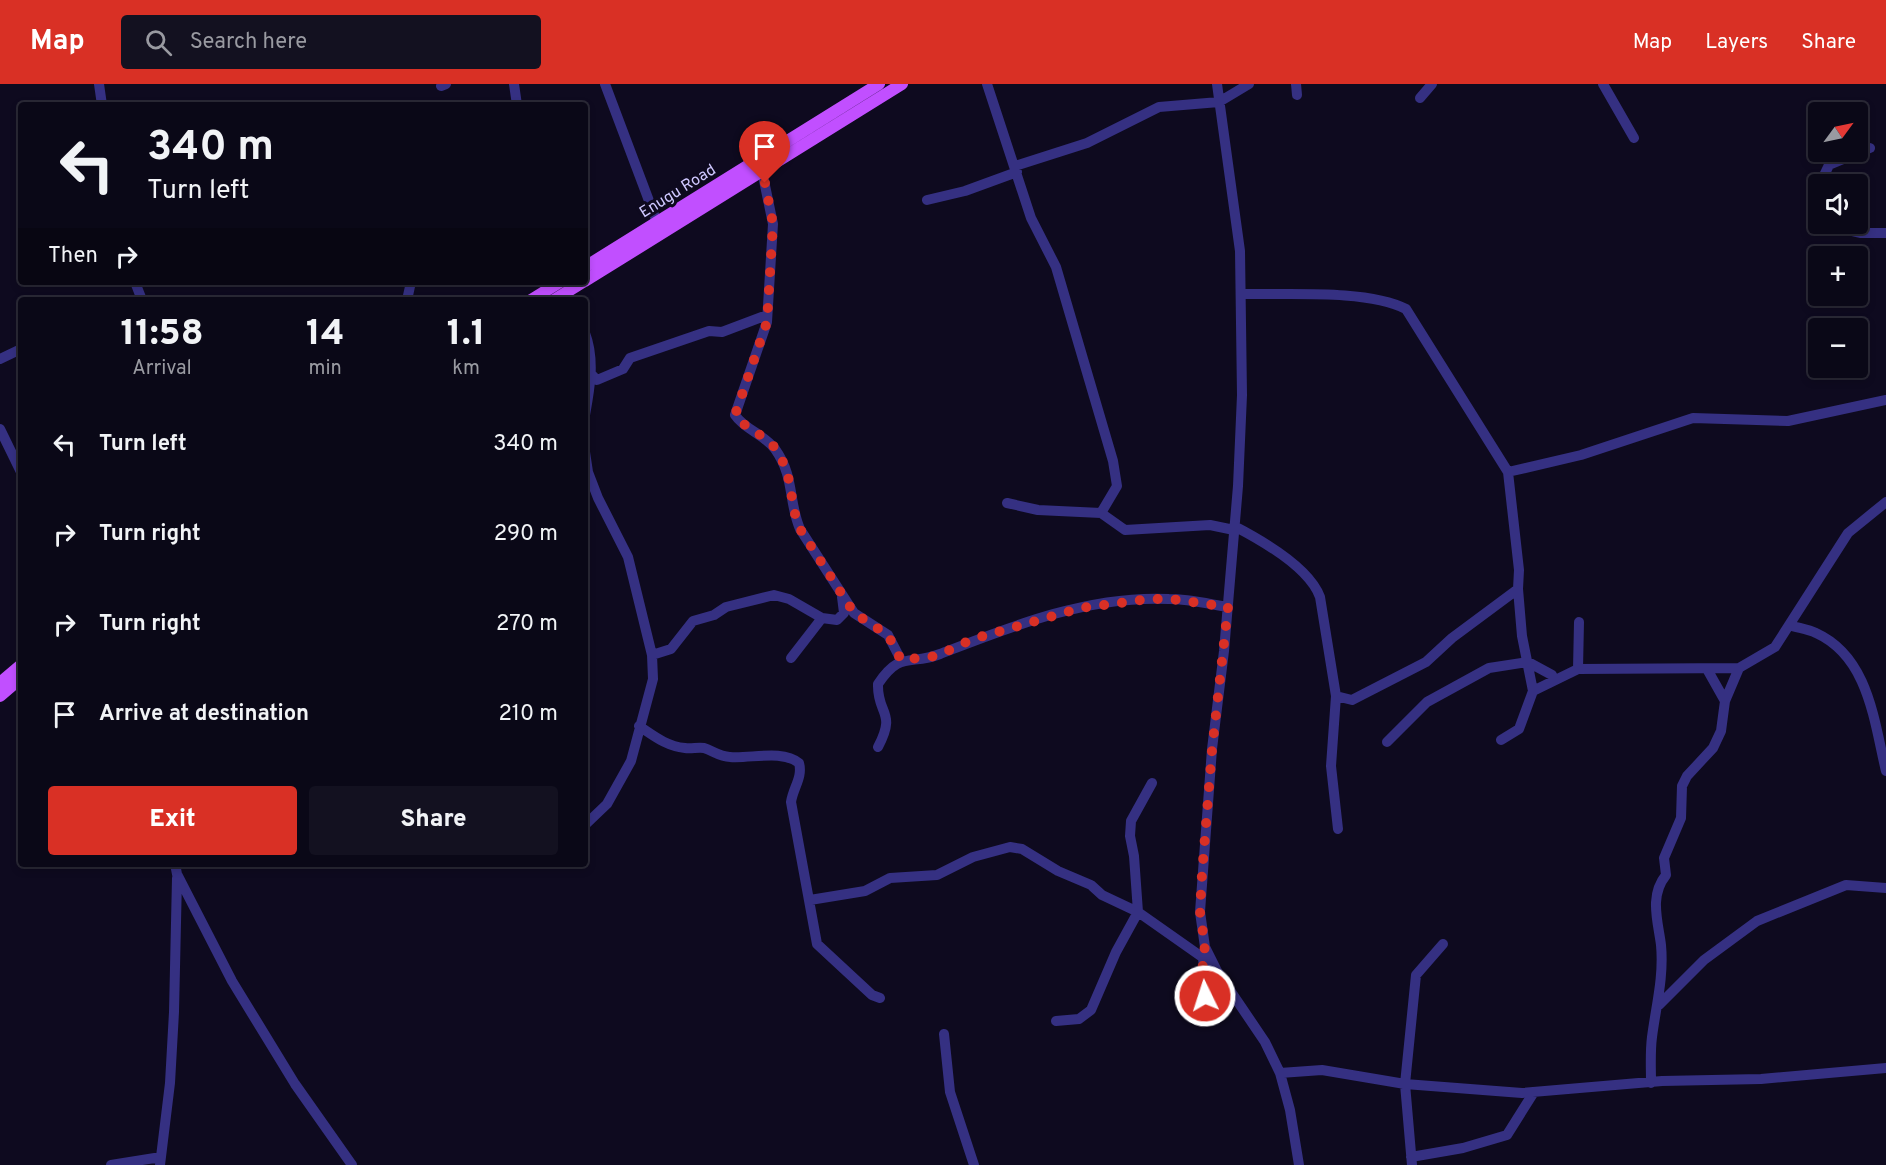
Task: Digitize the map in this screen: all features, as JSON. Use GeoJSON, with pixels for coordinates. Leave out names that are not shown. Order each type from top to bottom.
{"type":"FeatureCollection","features":[{"type":"Feature","properties":{"kind":"main road","name":"Enugu Road"},"geometry":{"type":"LineString","coordinates":[[588,265],[879,84]]}},
{"type":"Feature","properties":{"kind":"main road"},"geometry":{"type":"LineString","coordinates":[[588,279],[902,84]]}},
{"type":"Feature","properties":{"kind":"main road"},"geometry":{"type":"LineString","coordinates":[[543,297],[567,291]]}},
{"type":"Feature","properties":{"kind":"main road"},"geometry":{"type":"LineString","coordinates":[[0,683],[18,668]]}},
{"type":"Feature","properties":{"kind":"main road"},"geometry":{"type":"LineString","coordinates":[[0,696],[18,681]]}},
{"type":"Feature","properties":{"kind":"street"},"geometry":{"type":"LineString","coordinates":[[99,84],[102,102]]}},
{"type":"Feature","properties":{"kind":"street"},"geometry":{"type":"LineString","coordinates":[[514,84],[517,102]]}},
{"type":"Feature","properties":{"kind":"street"},"geometry":{"type":"LineString","coordinates":[[604,84],[657,222]]}},
{"type":"Feature","properties":{"kind":"street"},"geometry":{"type":"LineString","coordinates":[[987,84],[1031,218],[1056,267],[1113,460],[1117,486],[1101,513]]}},
{"type":"Feature","properties":{"kind":"street"},"geometry":{"type":"LineString","coordinates":[[1205,1011],[1204,952],[1200,912],[1202,874],[1212,750],[1228,607],[1238,486],[1242,395],[1240,252],[1217,84]]}},
{"type":"Feature","properties":{"kind":"street"},"geometry":{"type":"LineString","coordinates":[[927,200],[965,191],[1016,169],[1087,143],[1160,107],[1219,102],[1249,84]]}},
{"type":"Feature","properties":{"kind":"street"},"geometry":{"type":"LineString","coordinates":[[1420,98],[1431,84]]}},
{"type":"Feature","properties":{"kind":"street"},"geometry":{"type":"LineString","coordinates":[[1603,84],[1634,138]]}},
{"type":"Feature","properties":{"kind":"street"},"geometry":{"type":"LineString","coordinates":[[1825,174],[1829,165],[1870,148]]}},
{"type":"Feature","properties":{"kind":"street"},"geometry":{"type":"LineString","coordinates":[[762,171],[773,224],[767,315],[735,415],[766,438],[775,449],[792,486],[795,517],[800,529],[854,613],[888,635],[901,660]]}},
{"type":"Feature","properties":{"kind":"street"},"geometry":{"type":"LineString","coordinates":[[1868,233],[1886,233]]}},
{"type":"Feature","properties":{"kind":"street"},"geometry":{"type":"LineString","coordinates":[[1241,294],[1359,297],[1392,302],[1406,309],[1508,472],[1519,570],[1518,589],[1533,691],[1519,729],[1501,740]]}},
{"type":"Feature","properties":{"kind":"street"},"geometry":{"type":"LineString","coordinates":[[590,373],[597,380],[623,369],[630,358],[710,331],[722,332],[767,315]]}},
{"type":"Feature","properties":{"kind":"street"},"geometry":{"type":"LineString","coordinates":[[588,340],[590,345],[588,390]]}},
{"type":"Feature","properties":{"kind":"street"},"geometry":{"type":"LineString","coordinates":[[0,359],[18,350]]}},
{"type":"Feature","properties":{"kind":"street"},"geometry":{"type":"LineString","coordinates":[[1508,472],[1581,455],[1693,418],[1788,421],[1886,400]]}},
{"type":"Feature","properties":{"kind":"street"},"geometry":{"type":"LineString","coordinates":[[0,429],[18,466]]}},
{"type":"Feature","properties":{"kind":"street"},"geometry":{"type":"LineString","coordinates":[[588,472],[598,498],[628,557],[652,655],[653,679],[627,769],[607,804],[588,822]]}},
{"type":"Feature","properties":{"kind":"street"},"geometry":{"type":"LineString","coordinates":[[1533,691],[1578,669],[1739,668],[1775,647],[1848,533],[1886,502]]}},
{"type":"Feature","properties":{"kind":"street"},"geometry":{"type":"LineString","coordinates":[[1007,503],[1038,510],[1101,513],[1125,530],[1210,525],[1234,528],[1266,542],[1317,590],[1322,606],[1336,696],[1331,766],[1338,829]]}},
{"type":"Feature","properties":{"kind":"street"},"geometry":{"type":"LineString","coordinates":[[1336,696],[1352,700],[1426,662],[1452,638],[1518,589]]}},
{"type":"Feature","properties":{"kind":"street"},"geometry":{"type":"LineString","coordinates":[[652,655],[671,649],[693,621],[714,615],[726,608],[774,595],[789,599],[822,618],[831,620],[842,617],[844,607],[841,593]]}},
{"type":"Feature","properties":{"kind":"street"},"geometry":{"type":"LineString","coordinates":[[878,747],[887,730],[888,720],[878,695],[878,684],[901,660],[937,656],[973,639],[1081,608],[1150,599],[1171,599],[1228,607]]}},
{"type":"Feature","properties":{"kind":"street"},"geometry":{"type":"LineString","coordinates":[[791,658],[822,618]]}},
{"type":"Feature","properties":{"kind":"street"},"geometry":{"type":"LineString","coordinates":[[1578,669],[1579,622]]}},
{"type":"Feature","properties":{"kind":"street"},"geometry":{"type":"LineString","coordinates":[[1789,625],[1817,633],[1849,658],[1864,682],[1886,771]]}},
{"type":"Feature","properties":{"kind":"street"},"geometry":{"type":"LineString","coordinates":[[1387,742],[1432,699],[1489,668],[1528,662],[1552,675]]}},
{"type":"Feature","properties":{"kind":"street"},"geometry":{"type":"LineString","coordinates":[[1651,1083],[1652,1038],[1659,1005],[1662,964],[1655,902],[1661,881],[1666,875],[1664,858],[1681,818],[1682,786],[1687,776],[1704,761],[1713,748],[1721,731],[1725,701],[1739,668]]}},
{"type":"Feature","properties":{"kind":"street"},"geometry":{"type":"LineString","coordinates":[[1707,669],[1725,701]]}},
{"type":"Feature","properties":{"kind":"street"},"geometry":{"type":"LineString","coordinates":[[639,726],[664,744],[686,749],[704,748],[714,754],[730,757],[771,756],[795,760],[799,764],[801,774],[793,788],[791,802],[819,946],[872,995],[880,998]]}},
{"type":"Feature","properties":{"kind":"street"},"geometry":{"type":"LineString","coordinates":[[1056,1021],[1079,1019],[1091,1010],[1116,952],[1138,912],[1134,855],[1130,836],[1131,821],[1152,783]]}},
{"type":"Feature","properties":{"kind":"street"},"geometry":{"type":"LineString","coordinates":[[810,900],[865,891],[890,878],[937,875],[973,857],[1010,847],[1022,849],[1058,871],[1091,885],[1102,894],[1138,912],[1204,952],[1265,1042],[1280,1073],[1290,1110],[1299,1165]]}},
{"type":"Feature","properties":{"kind":"street"},"geometry":{"type":"LineString","coordinates":[[111,1165],[160,1161],[170,1083],[174,1012],[176,869]]}},
{"type":"Feature","properties":{"kind":"street"},"geometry":{"type":"LineString","coordinates":[[176,869],[232,981],[295,1084],[352,1165]]}},
{"type":"Feature","properties":{"kind":"street"},"geometry":{"type":"LineString","coordinates":[[1659,1005],[1704,960],[1757,921],[1846,885],[1886,888]]}},
{"type":"Feature","properties":{"kind":"street"},"geometry":{"type":"LineString","coordinates":[[1443,944],[1416,975],[1405,1084],[1411,1161],[1507,1135],[1534,1092]]}},
{"type":"Feature","properties":{"kind":"street"},"geometry":{"type":"LineString","coordinates":[[944,1034],[950,1092],[974,1165]]}},
{"type":"Feature","properties":{"kind":"street"},"geometry":{"type":"LineString","coordinates":[[1280,1073],[1322,1070],[1405,1084],[1534,1092],[1651,1083],[1761,1079],[1886,1068]]}},
{"type":"Feature","properties":{"kind":"route"},"geometry":{"type":"LineString","coordinates":[[765,183],[773,224],[767,322],[735,415],[741,422],[766,438],[775,449],[792,486],[795,517],[800,529],[854,613],[888,635],[897,648],[901,660],[937,656],[973,639],[1038,618],[1081,608],[1150,599],[1171,599],[1228,607],[1212,750],[1202,874],[1200,912],[1205,947],[1202,957],[1205,996]]}}]}
